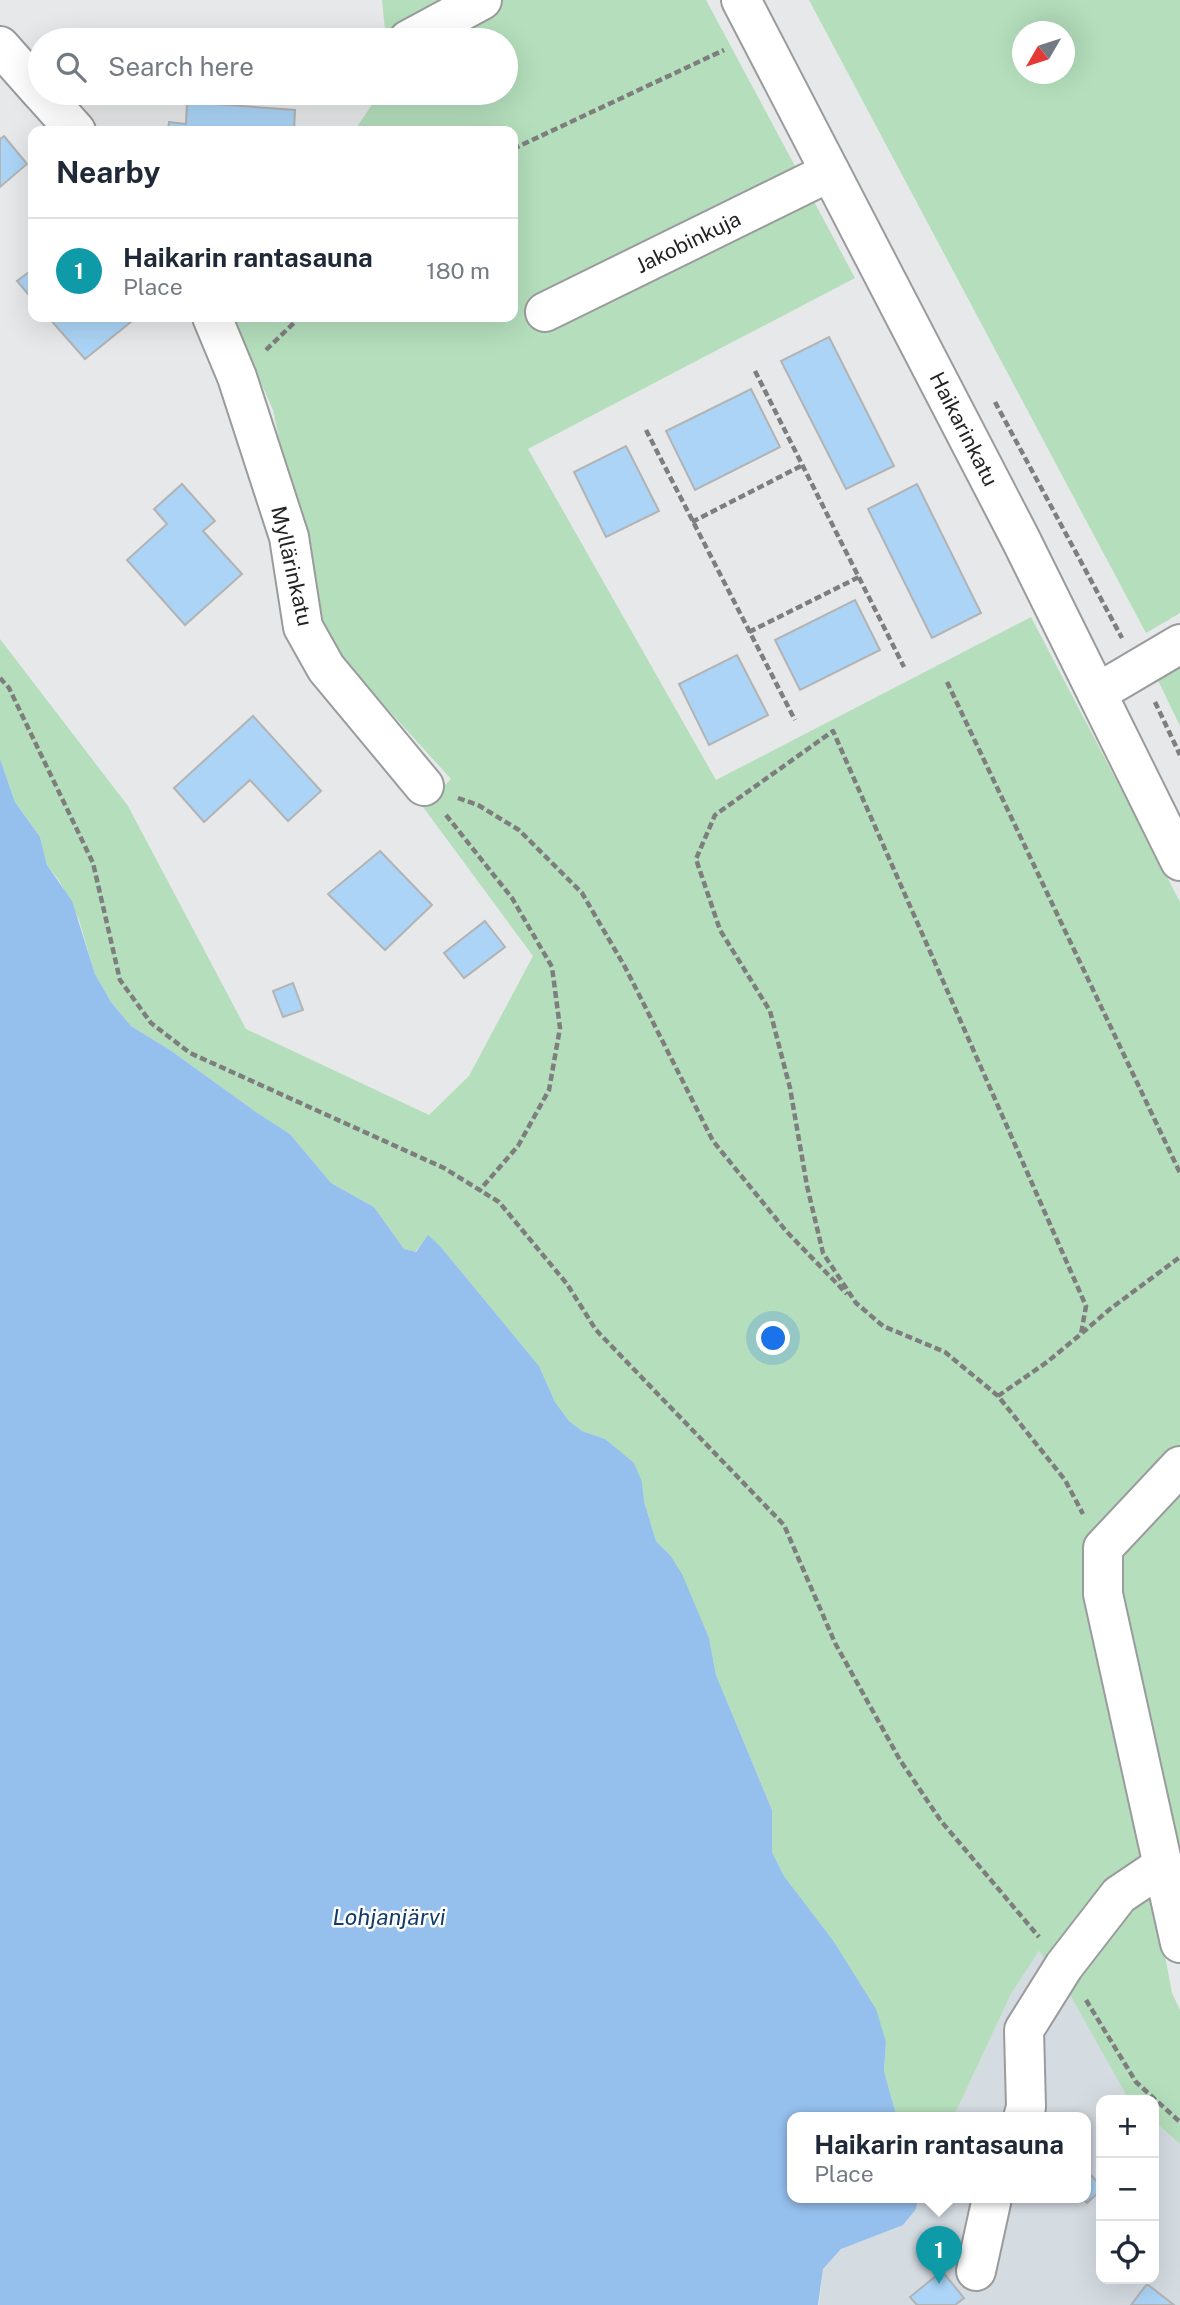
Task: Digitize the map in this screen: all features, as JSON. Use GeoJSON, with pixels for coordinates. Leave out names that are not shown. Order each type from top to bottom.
{"type":"FeatureCollection","features":[{"type":"Feature","properties":{"kind":"street"},"geometry":{"type":"LineString","coordinates":[[430,28],[482,0]]}},
{"type":"Feature","properties":{"kind":"street","name":"Haikarinkatu"},"geometry":{"type":"LineString","coordinates":[[741,0],[1008,515],[1180,861]]}},
{"type":"Feature","properties":{"kind":"street"},"geometry":{"type":"LineString","coordinates":[[0,46],[28,77]]}},
{"type":"Feature","properties":{"kind":"street"},"geometry":{"type":"LineString","coordinates":[[53,105],[72,126]]}},
{"type":"Feature","properties":{"kind":"street","name":"Jakobinkuja"},"geometry":{"type":"LineString","coordinates":[[545,312],[830,172]]}},
{"type":"Feature","properties":{"kind":"street","name":"Myllärinkatu"},"geometry":{"type":"LineString","coordinates":[[214,322],[237,377],[289,537],[303,626],[326,668],[424,786]]}},
{"type":"Feature","properties":{"kind":"street"},"geometry":{"type":"LineString","coordinates":[[1097,693],[1180,644]]}},
{"type":"Feature","properties":{"kind":"street"},"geometry":{"type":"LineString","coordinates":[[1180,1466],[1103,1548],[1104,1594],[1180,1942]]}},
{"type":"Feature","properties":{"kind":"street"},"geometry":{"type":"LineString","coordinates":[[1025,2112],[1024,2030],[1064,1966],[1119,1895],[1162,1866]]}},
{"type":"Feature","properties":{"kind":"street"},"geometry":{"type":"LineString","coordinates":[[976,2271],[991,2203]]}},
{"type":"Feature","properties":{"kind":"path"},"geometry":{"type":"LineString","coordinates":[[518,147],[758,34]]}},
{"type":"Feature","properties":{"kind":"path"},"geometry":{"type":"LineString","coordinates":[[237,377],[295,322]]}},
{"type":"Feature","properties":{"kind":"path"},"geometry":{"type":"LineString","coordinates":[[755,371],[904,667]]}},
{"type":"Feature","properties":{"kind":"path"},"geometry":{"type":"LineString","coordinates":[[646,430],[795,720]]}},
{"type":"Feature","properties":{"kind":"path"},"geometry":{"type":"LineString","coordinates":[[692,522],[803,466]]}},
{"type":"Feature","properties":{"kind":"path"},"geometry":{"type":"LineString","coordinates":[[749,632],[859,576]]}},
{"type":"Feature","properties":{"kind":"path"},"geometry":{"type":"LineString","coordinates":[[0,678],[9,688],[93,863],[120,980],[151,1023],[190,1054],[444,1168],[499,1202],[567,1284],[596,1330],[784,1525],[835,1643],[900,1760],[941,1821],[1064,1966],[1136,2082],[1180,2122]]}},
{"type":"Feature","properties":{"kind":"path"},"geometry":{"type":"LineString","coordinates":[[947,682],[1180,1173]]}},
{"type":"Feature","properties":{"kind":"path"},"geometry":{"type":"LineString","coordinates":[[856,1303],[823,1252],[807,1186],[790,1088],[770,1011],[720,930],[696,859],[715,815],[833,731],[1086,1307],[1081,1334]]}},
{"type":"Feature","properties":{"kind":"path"},"geometry":{"type":"LineString","coordinates":[[424,786],[512,898],[552,967],[560,1028],[549,1090],[518,1146],[479,1191]]}},
{"type":"Feature","properties":{"kind":"path"},"geometry":{"type":"LineString","coordinates":[[424,786],[478,805],[519,830],[582,893],[625,967],[713,1141],[786,1231],[856,1303],[883,1326],[945,1352],[998,1396],[1065,1480],[1103,1548]]}},
{"type":"Feature","properties":{"kind":"path"},"geometry":{"type":"LineString","coordinates":[[998,1396],[1047,1362],[1110,1309],[1180,1257]]}},
{"type":"Feature","properties":{"kind":"shaded area"},"geometry":{"type":"Polygon","coordinates":[[[1039,1951],[1068,1991],[1128,2095],[1096,2095],[1096,2284],[1159,2284],[1159,2125],[1180,2144],[1180,2305],[819,2305],[823,2269],[841,2249],[916,2209],[917,2203],[1091,2203],[1091,2112],[956,2112],[1011,1994],[1039,1951]]]}},
{"type":"Feature","properties":{"kind":"green space"},"geometry":{"type":"Polygon","coordinates":[[[382,0],[706,0],[855,278],[528,449],[716,780],[1031,617],[1180,902],[1180,1450],[1083,1553],[1137,1808],[1172,1993],[1180,2010],[1180,2144],[1159,2125],[1159,2095],[1126,2095],[1068,1991],[1039,1951],[1011,1994],[956,2112],[895,2112],[884,2071],[886,2042],[832,1939],[784,1876],[772,1852],[772,1810],[716,1675],[709,1638],[670,1555],[656,1541],[644,1501],[642,1482],[605,1439],[582,1431],[569,1421],[555,1402],[539,1366],[440,1246],[428,1236],[415,1252],[404,1249],[374,1207],[331,1183],[290,1134],[131,1026],[111,1002],[95,974],[79,920],[60,882],[47,865],[40,837],[15,802],[0,759],[0,639],[128,806],[246,1029],[429,1115],[469,1076],[533,956],[423,807],[451,779],[334,650],[312,592],[273,410],[234,322],[518,322],[518,126],[357,126],[372,105],[518,105],[518,28],[385,28],[382,0]]]}},
{"type":"Feature","properties":{"kind":"green space"},"geometry":{"type":"Polygon","coordinates":[[[809,0],[1180,0],[1180,613],[1146,633],[809,0]]]}},
{"type":"Feature","properties":{"kind":"green space"},"geometry":{"type":"Polygon","coordinates":[[[1180,657],[1180,726],[1154,672],[1180,657]]]}},
{"type":"Feature","properties":{"kind":"green space"},"geometry":{"type":"Polygon","coordinates":[[[1180,1485],[1180,1877],[1115,1569],[1125,1540],[1180,1485]]]}},
{"type":"Feature","properties":{"kind":"water","name":"Lohjanjärvi"},"geometry":{"type":"Polygon","coordinates":[[[0,759],[15,802],[40,837],[47,865],[72,901],[95,974],[111,1002],[131,1026],[290,1134],[331,1183],[374,1207],[404,1249],[416,1252],[428,1235],[539,1366],[555,1402],[569,1421],[582,1431],[605,1439],[634,1463],[642,1482],[644,1501],[656,1541],[670,1555],[682,1574],[709,1638],[716,1675],[772,1810],[772,1852],[784,1876],[832,1939],[876,2009],[886,2042],[884,2071],[895,2112],[787,2112],[787,2203],[917,2203],[916,2209],[903,2225],[841,2249],[823,2269],[818,2305],[0,2305],[0,759]]]}},
{"type":"Feature","properties":{"kind":"building"},"geometry":{"type":"Polygon","coordinates":[[[187,105],[295,110],[294,126],[169,126],[169,122],[186,124],[187,105]]]}},
{"type":"Feature","properties":{"kind":"building"},"geometry":{"type":"Polygon","coordinates":[[[4,136],[27,164],[0,187],[0,139],[4,136]]]}},
{"type":"Feature","properties":{"kind":"building"},"geometry":{"type":"Polygon","coordinates":[[[28,273],[28,294],[17,281],[28,273]]]}},
{"type":"Feature","properties":{"kind":"building"},"geometry":{"type":"Polygon","coordinates":[[[52,322],[131,322],[85,359],[52,322]]]}},
{"type":"Feature","properties":{"kind":"building"},"geometry":{"type":"Polygon","coordinates":[[[829,337],[894,466],[846,489],[781,361],[829,337]]]}},
{"type":"Feature","properties":{"kind":"building"},"geometry":{"type":"Polygon","coordinates":[[[751,389],[780,447],[695,490],[666,431],[751,389]]]}},
{"type":"Feature","properties":{"kind":"building"},"geometry":{"type":"Polygon","coordinates":[[[626,446],[659,511],[606,537],[574,472],[626,446]]]}},
{"type":"Feature","properties":{"kind":"building"},"geometry":{"type":"Polygon","coordinates":[[[182,484],[215,521],[203,531],[242,574],[185,625],[127,560],[167,524],[154,509],[182,484]]]}},
{"type":"Feature","properties":{"kind":"building"},"geometry":{"type":"Polygon","coordinates":[[[917,484],[981,613],[932,638],[868,509],[917,484]]]}},
{"type":"Feature","properties":{"kind":"building"},"geometry":{"type":"Polygon","coordinates":[[[855,600],[880,650],[800,690],[775,640],[855,600]]]}},
{"type":"Feature","properties":{"kind":"building"},"geometry":{"type":"Polygon","coordinates":[[[737,655],[768,715],[709,745],[679,684],[737,655]]]}},
{"type":"Feature","properties":{"kind":"building"},"geometry":{"type":"Polygon","coordinates":[[[253,716],[321,791],[288,821],[250,780],[204,822],[174,788],[253,716]]]}},
{"type":"Feature","properties":{"kind":"building"},"geometry":{"type":"Polygon","coordinates":[[[380,851],[432,905],[385,950],[328,894],[380,851]]]}},
{"type":"Feature","properties":{"kind":"building"},"geometry":{"type":"Polygon","coordinates":[[[485,921],[505,947],[464,978],[444,953],[485,921]]]}},
{"type":"Feature","properties":{"kind":"building"},"geometry":{"type":"Polygon","coordinates":[[[293,983],[303,1010],[283,1017],[273,991],[293,983]]]}},
{"type":"Feature","properties":{"kind":"building"},"geometry":{"type":"Polygon","coordinates":[[[1091,2175],[1096,2181],[1096,2195],[1091,2199],[1091,2175]]]}},
{"type":"Feature","properties":{"kind":"building"},"geometry":{"type":"Polygon","coordinates":[[[942,2271],[964,2298],[955,2305],[917,2305],[910,2297],[942,2271]]]}},
{"type":"Feature","properties":{"kind":"building"},"geometry":{"type":"Polygon","coordinates":[[[1147,2284],[1174,2305],[1131,2305],[1147,2284]]]}},
{"type":"Feature","properties":{"kind":"place","name":"Haikarin rantasauna"},"geometry":{"type":"Point","coordinates":[939,2284]}}]}
